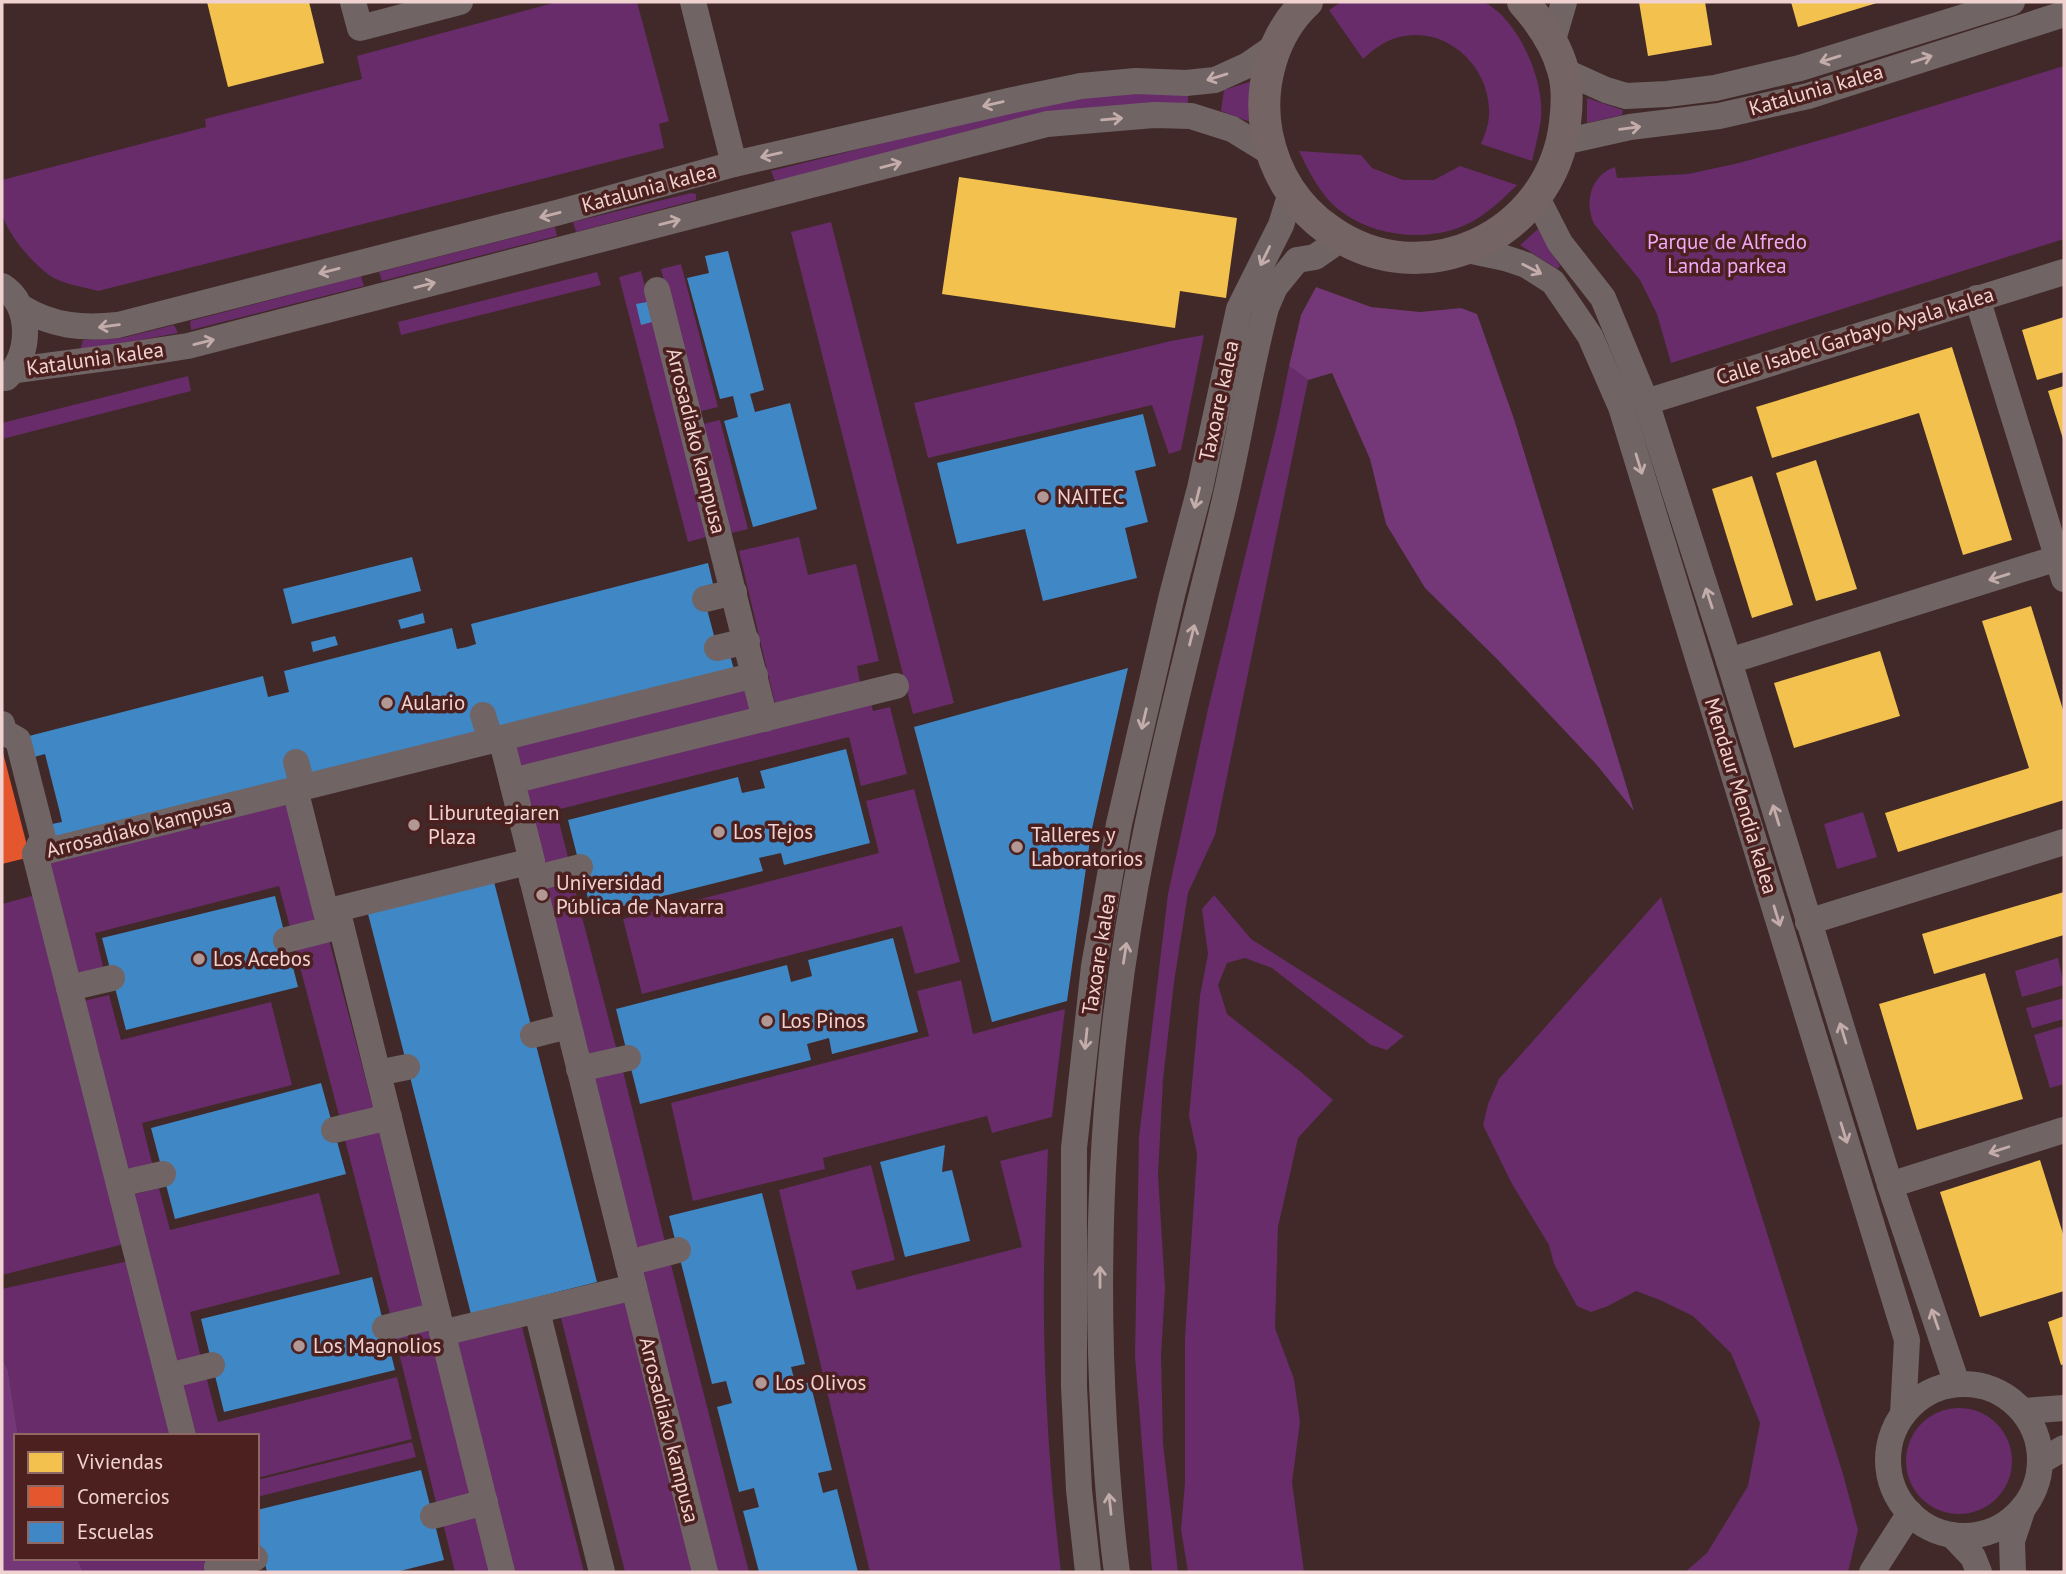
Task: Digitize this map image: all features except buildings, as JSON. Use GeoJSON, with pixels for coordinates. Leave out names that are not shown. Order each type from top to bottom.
{"type":"FeatureCollection","features":[{"type":"Feature","properties":{"kind":"main road"},"geometry":{"type":"LineString","coordinates":[[1307,2],[1289,24],[1277,45],[1266,80],[1264,117],[1271,153],[1291,193],[1313,219],[1341,239],[1381,255],[1425,258],[1467,250],[1506,229],[1537,198],[1553,171],[1563,142],[1567,109],[1558,57],[1539,20],[1523,2]]}},
{"type":"Feature","properties":{"kind":"street"},"geometry":{"type":"LineString","coordinates":[[353,2],[360,28],[460,2]]}},
{"type":"Feature","properties":{"kind":"street"},"geometry":{"type":"LineString","coordinates":[[693,2],[734,164]]}},
{"type":"Feature","properties":{"kind":"street"},"geometry":{"type":"LineString","coordinates":[[1558,57],[1564,2]]}},
{"type":"Feature","properties":{"kind":"street","name":"Katalunia kalea"},"geometry":{"type":"LineString","coordinates":[[1558,57],[1606,90],[1626,96],[1667,94],[1715,88],[1800,68],[2012,2]]}},
{"type":"Feature","properties":{"kind":"street","name":"Katalunia kalea"},"geometry":{"type":"LineString","coordinates":[[1563,142],[1630,127],[1719,116],[1808,96],[2064,14]]}},
{"type":"Feature","properties":{"kind":"street","name":"Katalunia kalea"},"geometry":{"type":"LineString","coordinates":[[21,307],[35,316],[58,324],[95,327],[118,325],[560,212],[734,164],[1081,86],[1136,81],[1186,83],[1215,80],[1248,65],[1277,45]]}},
{"type":"Feature","properties":{"kind":"street","name":"Katalunia kalea"},"geometry":{"type":"LineString","coordinates":[[9,375],[188,346],[1047,124],[1154,115],[1191,116],[1232,129],[1271,153]]}},
{"type":"Feature","properties":{"kind":"street","name":"Taxoare kalea"},"geometry":{"type":"LineString","coordinates":[[1088,1572],[1079,1490],[1074,1386],[1074,1148],[1094,966],[1119,824],[1172,595],[1200,488],[1239,309],[1281,225],[1291,193]]}},
{"type":"Feature","properties":{"kind":"street","name":"Mendaur Mendia kalea"},"geometry":{"type":"LineString","coordinates":[[1537,198],[1560,243],[1603,298],[1646,402],[1729,661],[1890,1185],[1957,1384]]}},
{"type":"Feature","properties":{"kind":"street","name":"Taxoare kalea"},"geometry":{"type":"LineString","coordinates":[[1117,1572],[1102,1395],[1100,1243],[1102,1168],[1111,1065],[1130,923],[1162,757],[1224,503],[1266,308],[1276,287],[1297,260],[1315,257],[1341,239]]}},
{"type":"Feature","properties":{"kind":"street","name":"Mendaur Mendia kalea"},"geometry":{"type":"LineString","coordinates":[[1467,250],[1526,265],[1553,282],[1590,336],[1621,407],[1907,1339],[1903,1414]]}},
{"type":"Feature","properties":{"kind":"street","name":"Calle Isabel Garbayo Ayala kalea"},"geometry":{"type":"LineString","coordinates":[[1646,402],[2064,272]]}},
{"type":"Feature","properties":{"kind":"street"},"geometry":{"type":"LineString","coordinates":[[2,286],[10,290],[21,307],[25,338],[23,351],[9,375]]}},
{"type":"Feature","properties":{"kind":"street","name":"Arrosadiako kampusa"},"geometry":{"type":"LineString","coordinates":[[657,290],[765,719]]}},
{"type":"Feature","properties":{"kind":"street"},"geometry":{"type":"LineString","coordinates":[[1729,661],[2062,564],[1977,298]]}},
{"type":"Feature","properties":{"kind":"street"},"geometry":{"type":"LineString","coordinates":[[705,599],[734,592]]}},
{"type":"Feature","properties":{"kind":"street"},"geometry":{"type":"LineString","coordinates":[[717,648],[747,641]]}},
{"type":"Feature","properties":{"kind":"street","name":"Arrosadiako kampusa"},"geometry":{"type":"LineString","coordinates":[[183,1434],[35,854],[298,780],[496,739],[755,675]]}},
{"type":"Feature","properties":{"kind":"street"},"geometry":{"type":"LineString","coordinates":[[512,781],[896,686]]}},
{"type":"Feature","properties":{"kind":"street","name":"Arrosadiako kampusa"},"geometry":{"type":"LineString","coordinates":[[484,715],[512,781],[532,861],[530,871],[705,1572]]}},
{"type":"Feature","properties":{"kind":"street"},"geometry":{"type":"LineString","coordinates":[[3,728],[18,740],[40,817],[43,838],[35,854]]}},
{"type":"Feature","properties":{"kind":"street"},"geometry":{"type":"LineString","coordinates":[[298,780],[326,912],[339,918]]}},
{"type":"Feature","properties":{"kind":"street"},"geometry":{"type":"LineString","coordinates":[[1808,922],[2064,842]]}},
{"type":"Feature","properties":{"kind":"street"},"geometry":{"type":"LineString","coordinates":[[286,940],[339,918],[530,871],[580,867]]}},
{"type":"Feature","properties":{"kind":"street"},"geometry":{"type":"LineString","coordinates":[[339,918],[502,1572]]}},
{"type":"Feature","properties":{"kind":"street"},"geometry":{"type":"LineString","coordinates":[[69,988],[112,978]]}},
{"type":"Feature","properties":{"kind":"street"},"geometry":{"type":"LineString","coordinates":[[533,1035],[568,1026]]}},
{"type":"Feature","properties":{"kind":"street"},"geometry":{"type":"LineString","coordinates":[[579,1069],[628,1058]]}},
{"type":"Feature","properties":{"kind":"street"},"geometry":{"type":"LineString","coordinates":[[378,1073],[407,1067]]}},
{"type":"Feature","properties":{"kind":"street"},"geometry":{"type":"LineString","coordinates":[[334,1130],[389,1117]]}},
{"type":"Feature","properties":{"kind":"street"},"geometry":{"type":"LineString","coordinates":[[1890,1185],[2064,1130]]}},
{"type":"Feature","properties":{"kind":"street"},"geometry":{"type":"LineString","coordinates":[[119,1184],[163,1174]]}},
{"type":"Feature","properties":{"kind":"street"},"geometry":{"type":"LineString","coordinates":[[385,1328],[440,1324],[537,1311],[631,1275],[678,1250]]}},
{"type":"Feature","properties":{"kind":"street"},"geometry":{"type":"LineString","coordinates":[[537,1311],[602,1572]]}},
{"type":"Feature","properties":{"kind":"street"},"geometry":{"type":"LineString","coordinates":[[168,1376],[212,1365]]}},
{"type":"Feature","properties":{"kind":"street"},"geometry":{"type":"LineString","coordinates":[[2013,1572],[2012,1541],[2023,1508],[2036,1486],[2041,1461],[2033,1426],[2023,1411],[2004,1395],[1982,1385],[1957,1384],[1936,1388],[1918,1399],[1903,1414],[1892,1433],[1888,1455],[1890,1476],[1897,1496],[1910,1513],[1930,1527],[1952,1535],[1972,1535],[1991,1531],[2009,1522],[2023,1508]]}},
{"type":"Feature","properties":{"kind":"street"},"geometry":{"type":"LineString","coordinates":[[2023,1411],[2064,1408]]}},
{"type":"Feature","properties":{"kind":"street"},"geometry":{"type":"LineString","coordinates":[[2041,1461],[2064,1448]]}},
{"type":"Feature","properties":{"kind":"street"},"geometry":{"type":"LineString","coordinates":[[433,1516],[485,1502]]}},
{"type":"Feature","properties":{"kind":"street"},"geometry":{"type":"LineString","coordinates":[[1872,1572],[1910,1513]]}},
{"type":"Feature","properties":{"kind":"street"},"geometry":{"type":"LineString","coordinates":[[1952,1535],[1973,1557],[1979,1572]]}},
{"type":"Feature","properties":{"kind":"street"},"geometry":{"type":"LineString","coordinates":[[217,1566],[244,1560]]}},
{"type":"Feature","properties":{"kind":"green space"},"geometry":{"type":"Polygon","coordinates":[[[557,2],[637,2],[669,121],[659,124],[664,148],[98,291],[66,283],[40,268],[23,250],[5,221],[1,205],[2,180],[206,127],[205,119],[362,79],[357,56],[557,2]]]}},
{"type":"Feature","properties":{"kind":"green space"},"geometry":{"type":"Polygon","coordinates":[[[1341,2],[1484,2],[1497,11],[1527,53],[1539,87],[1541,119],[1532,161],[1481,144],[1489,117],[1487,92],[1473,64],[1462,53],[1450,44],[1421,35],[1393,39],[1363,59],[1329,10],[1341,2]]]}},
{"type":"Feature","properties":{"kind":"green space","name":"Parque de Alfredo Landa parkea"},"geometry":{"type":"Polygon","coordinates":[[[2064,66],[2064,239],[1671,363],[1657,314],[1640,280],[1594,224],[1591,216],[1590,198],[1595,183],[1600,176],[1615,167],[1617,178],[1688,174],[1739,163],[2064,66]]]}},
{"type":"Feature","properties":{"kind":"green space"},"geometry":{"type":"Polygon","coordinates":[[[1252,81],[1250,122],[1221,111],[1224,90],[1252,81]]]}},
{"type":"Feature","properties":{"kind":"green space"},"geometry":{"type":"Polygon","coordinates":[[[1188,93],[1188,104],[775,181],[771,171],[1048,102],[1113,94],[1188,93]]]}},
{"type":"Feature","properties":{"kind":"green space"},"geometry":{"type":"Polygon","coordinates":[[[1587,98],[1623,110],[1622,115],[1587,123],[1587,98]]]}},
{"type":"Feature","properties":{"kind":"green space"},"geometry":{"type":"Polygon","coordinates":[[[1299,151],[1361,155],[1372,168],[1403,180],[1434,180],[1460,166],[1517,185],[1486,212],[1460,227],[1426,235],[1408,235],[1373,228],[1342,212],[1328,200],[1299,151]]]}},
{"type":"Feature","properties":{"kind":"green space"},"geometry":{"type":"Polygon","coordinates":[[[696,194],[696,200],[576,232],[573,222],[696,194]]]}},
{"type":"Feature","properties":{"kind":"green space"},"geometry":{"type":"Polygon","coordinates":[[[831,222],[954,703],[913,714],[791,232],[831,222]]]}},
{"type":"Feature","properties":{"kind":"green space"},"geometry":{"type":"Polygon","coordinates":[[[555,227],[557,236],[382,281],[379,272],[555,227]]]}},
{"type":"Feature","properties":{"kind":"green space"},"geometry":{"type":"Polygon","coordinates":[[[1538,229],[1560,266],[1557,269],[1520,245],[1538,229]]]}},
{"type":"Feature","properties":{"kind":"green space"},"geometry":{"type":"Polygon","coordinates":[[[681,264],[718,407],[697,412],[661,269],[681,264]]]}},
{"type":"Feature","properties":{"kind":"green space"},"geometry":{"type":"Polygon","coordinates":[[[641,271],[710,536],[688,542],[619,277],[641,271]]]}},
{"type":"Feature","properties":{"kind":"green space"},"geometry":{"type":"Polygon","coordinates":[[[597,272],[601,285],[401,335],[398,322],[597,272]]]}},
{"type":"Feature","properties":{"kind":"green space"},"geometry":{"type":"Polygon","coordinates":[[[361,276],[364,286],[191,330],[190,321],[361,276]]]}},
{"type":"Feature","properties":{"kind":"green space"},"geometry":{"type":"Polygon","coordinates":[[[174,325],[178,333],[80,351],[83,340],[122,338],[174,325]]]}},
{"type":"Feature","properties":{"kind":"green space"},"geometry":{"type":"Polygon","coordinates":[[[1204,335],[1181,450],[1169,454],[1152,405],[928,458],[914,403],[1204,335]]]}},
{"type":"Feature","properties":{"kind":"green space"},"geometry":{"type":"Polygon","coordinates":[[[1289,366],[1308,380],[1215,835],[1188,893],[1174,982],[1163,1080],[1158,1175],[1165,1288],[1161,1355],[1163,1444],[1178,1572],[1152,1572],[1135,1356],[1139,1137],[1168,894],[1208,709],[1289,366]]]}},
{"type":"Feature","properties":{"kind":"green space"},"geometry":{"type":"Polygon","coordinates":[[[188,376],[191,391],[2,439],[2,423],[188,376]]]}},
{"type":"Feature","properties":{"kind":"green space"},"geometry":{"type":"Polygon","coordinates":[[[720,420],[748,529],[731,533],[703,424],[720,420]]]}},
{"type":"Feature","properties":{"kind":"green space"},"geometry":{"type":"Polygon","coordinates":[[[799,537],[808,575],[856,564],[879,661],[857,666],[861,688],[776,708],[739,551],[799,537]]]}},
{"type":"Feature","properties":{"kind":"green space"},"geometry":{"type":"Polygon","coordinates":[[[749,684],[757,715],[518,775],[510,744],[749,684]]]}},
{"type":"Feature","properties":{"kind":"green space"},"geometry":{"type":"Polygon","coordinates":[[[870,698],[873,711],[890,707],[907,774],[861,786],[849,737],[556,810],[570,865],[539,872],[526,784],[870,698]]]}},
{"type":"Feature","properties":{"kind":"green space"},"geometry":{"type":"Polygon","coordinates":[[[914,789],[960,962],[915,974],[902,926],[642,994],[623,919],[879,853],[866,801],[914,789]]]}},
{"type":"Feature","properties":{"kind":"green space"},"geometry":{"type":"Polygon","coordinates":[[[292,794],[325,922],[291,931],[279,886],[95,933],[105,975],[75,983],[43,857],[292,794]]]}},
{"type":"Feature","properties":{"kind":"green space"},"geometry":{"type":"Polygon","coordinates":[[[1863,812],[1877,857],[1837,869],[1824,824],[1863,812]]]}},
{"type":"Feature","properties":{"kind":"green space"},"geometry":{"type":"Polygon","coordinates":[[[571,875],[617,1051],[588,1059],[541,883],[571,875]]]}},
{"type":"Feature","properties":{"kind":"green space"},"geometry":{"type":"Polygon","coordinates":[[[39,894],[128,1243],[2,1275],[2,904],[39,894]]]}},
{"type":"Feature","properties":{"kind":"green space"},"geometry":{"type":"Polygon","coordinates":[[[1214,895],[1251,939],[1404,1036],[1387,1050],[1371,1045],[1272,968],[1245,958],[1227,963],[1218,985],[1227,1014],[1333,1100],[1298,1138],[1278,1227],[1275,1328],[1294,1379],[1300,1422],[1292,1482],[1304,1572],[1188,1572],[1181,1529],[1185,1483],[1185,1337],[1197,1154],[1189,1116],[1200,996],[1208,954],[1202,909],[1214,895]]]}},
{"type":"Feature","properties":{"kind":"green space"},"geometry":{"type":"Polygon","coordinates":[[[1661,897],[1843,1474],[1858,1530],[1848,1572],[1685,1572],[1707,1553],[1748,1486],[1760,1423],[1731,1353],[1693,1316],[1636,1291],[1591,1312],[1577,1306],[1554,1264],[1549,1245],[1512,1184],[1483,1125],[1488,1104],[1499,1079],[1661,897]]]}},
{"type":"Feature","properties":{"kind":"green space"},"geometry":{"type":"Polygon","coordinates":[[[328,936],[375,1115],[341,1123],[294,944],[328,936]]]}},
{"type":"Feature","properties":{"kind":"green space"},"geometry":{"type":"Polygon","coordinates":[[[2058,958],[2064,985],[2022,997],[2015,971],[2058,958]]]}},
{"type":"Feature","properties":{"kind":"green space"},"geometry":{"type":"Polygon","coordinates":[[[961,980],[973,1034],[1065,1009],[1052,1117],[992,1133],[987,1116],[823,1158],[825,1169],[693,1201],[671,1103],[929,1036],[917,991],[961,980]]]}},
{"type":"Feature","properties":{"kind":"green space"},"geometry":{"type":"Polygon","coordinates":[[[109,995],[121,1040],[271,1002],[292,1085],[142,1123],[154,1171],[125,1178],[80,1002],[109,995]]]}},
{"type":"Feature","properties":{"kind":"green space"},"geometry":{"type":"Polygon","coordinates":[[[2064,998],[2064,1019],[2032,1028],[2026,1008],[2064,998]]]}},
{"type":"Feature","properties":{"kind":"green space"},"geometry":{"type":"Polygon","coordinates":[[[2064,1026],[2064,1084],[2050,1088],[2034,1035],[2064,1026]]]}},
{"type":"Feature","properties":{"kind":"green space"},"geometry":{"type":"Polygon","coordinates":[[[622,1067],[666,1246],[635,1253],[591,1074],[622,1067]]]}},
{"type":"Feature","properties":{"kind":"green space"},"geometry":{"type":"Polygon","coordinates":[[[379,1127],[426,1310],[391,1318],[344,1136],[379,1127]]]}},
{"type":"Feature","properties":{"kind":"green space"},"geometry":{"type":"Polygon","coordinates":[[[1048,1149],[1044,1277],[1045,1352],[1049,1446],[1061,1572],[870,1572],[779,1190],[871,1165],[895,1260],[851,1271],[857,1290],[1022,1247],[1000,1161],[1048,1149]]]}},
{"type":"Feature","properties":{"kind":"green space"},"geometry":{"type":"Polygon","coordinates":[[[159,1188],[170,1230],[319,1193],[340,1274],[190,1312],[202,1362],[172,1369],[128,1196],[159,1188]]]}},
{"type":"Feature","properties":{"kind":"green space"},"geometry":{"type":"Polygon","coordinates":[[[669,1257],[749,1572],[717,1572],[638,1265],[669,1257]]]}},
{"type":"Feature","properties":{"kind":"green space"},"geometry":{"type":"Polygon","coordinates":[[[133,1260],[176,1434],[18,1434],[8,1370],[2,1359],[2,1289],[133,1260]]]}},
{"type":"Feature","properties":{"kind":"green space"},"geometry":{"type":"Polygon","coordinates":[[[625,1298],[693,1572],[625,1572],[560,1314],[625,1298]]]}},
{"type":"Feature","properties":{"kind":"green space"},"geometry":{"type":"Polygon","coordinates":[[[521,1323],[584,1572],[515,1572],[457,1339],[521,1323]]]}},
{"type":"Feature","properties":{"kind":"green space"},"geometry":{"type":"Polygon","coordinates":[[[430,1325],[472,1497],[437,1506],[394,1333],[430,1325]]]}},
{"type":"Feature","properties":{"kind":"green space"},"geometry":{"type":"Polygon","coordinates":[[[206,1376],[218,1422],[397,1377],[412,1439],[259,1477],[259,1434],[191,1434],[178,1383],[206,1376]]]}},
{"type":"Feature","properties":{"kind":"green space"},"geometry":{"type":"Polygon","coordinates":[[[1959,1408],[1979,1412],[1996,1424],[2008,1441],[2012,1461],[2008,1481],[1996,1498],[1979,1510],[1959,1514],[1939,1510],[1922,1498],[1910,1481],[1906,1461],[1910,1441],[1922,1424],[1939,1412],[1959,1408]]]}},
{"type":"Feature","properties":{"kind":"green space"},"geometry":{"type":"Polygon","coordinates":[[[412,1442],[416,1457],[259,1496],[259,1480],[412,1442]]]}},
{"type":"Feature","properties":{"kind":"green space"},"geometry":{"type":"Polygon","coordinates":[[[476,1511],[492,1572],[455,1572],[442,1519],[476,1511]]]}},
{"type":"Feature","properties":{"kind":"green space"},"geometry":{"type":"Polygon","coordinates":[[[78,1560],[208,1560],[211,1572],[83,1572],[78,1560]]]}},
{"type":"Feature","properties":{"kind":"shaded area"},"geometry":{"type":"Polygon","coordinates":[[[1316,287],[1371,307],[1420,312],[1461,308],[1477,314],[1514,419],[1634,811],[1596,764],[1498,660],[1425,588],[1386,524],[1370,459],[1332,373],[1308,380],[1289,366],[1301,315],[1316,287]]]}},
{"type":"Feature","properties":{"kind":"shaded area"},"geometry":{"type":"Polygon","coordinates":[[[2,1359],[8,1370],[18,1434],[14,1434],[14,1560],[78,1560],[83,1572],[2,1572],[2,1359]]]}},
{"type":"Feature","properties":{"kind":"place","name":"NAITEC"},"geometry":{"type":"Point","coordinates":[1043,497]}},
{"type":"Feature","properties":{"kind":"place","name":"Aulario"},"geometry":{"type":"Point","coordinates":[387,703]}},
{"type":"Feature","properties":{"kind":"place","name":"Liburutegiaren Plaza"},"geometry":{"type":"Point","coordinates":[414,825]}},
{"type":"Feature","properties":{"kind":"place","name":"Los Tejos"},"geometry":{"type":"Point","coordinates":[719,832]}},
{"type":"Feature","properties":{"kind":"place","name":"Talleres y Laboratorios"},"geometry":{"type":"Point","coordinates":[1017,847]}},
{"type":"Feature","properties":{"kind":"place","name":"Universidad Pública de Navarra"},"geometry":{"type":"Point","coordinates":[542,895]}},
{"type":"Feature","properties":{"kind":"place","name":"Los Acebos"},"geometry":{"type":"Point","coordinates":[199,959]}},
{"type":"Feature","properties":{"kind":"place","name":"Los Pinos"},"geometry":{"type":"Point","coordinates":[767,1021]}},
{"type":"Feature","properties":{"kind":"place","name":"Los Magnolios"},"geometry":{"type":"Point","coordinates":[299,1346]}},
{"type":"Feature","properties":{"kind":"place","name":"Los Olivos"},"geometry":{"type":"Point","coordinates":[761,1383]}}]}
